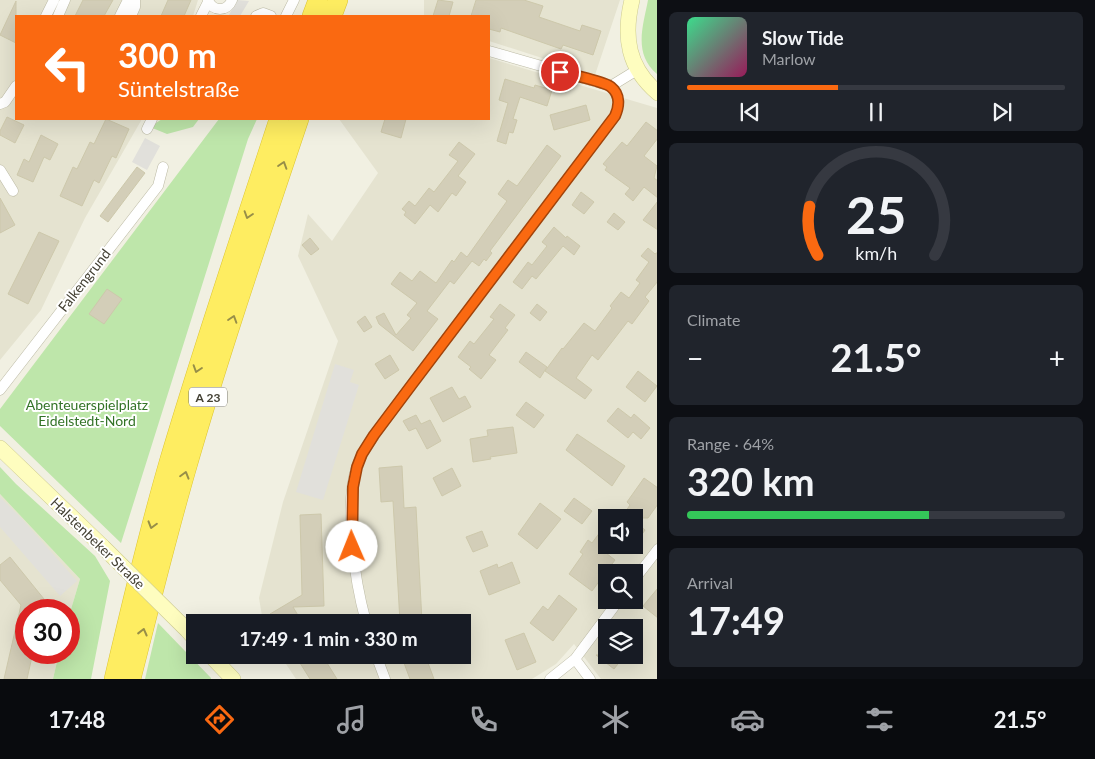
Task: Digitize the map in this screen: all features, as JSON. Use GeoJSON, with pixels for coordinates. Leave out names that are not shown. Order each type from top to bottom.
{"type":"FeatureCollection","features":[{"type":"Feature","properties":{"kind":"highway"},"geometry":{"type":"LineString","coordinates":[[312,15],[318,0]]}},
{"type":"Feature","properties":{"kind":"highway"},"geometry":{"type":"LineString","coordinates":[[332,15],[338,0]]}},
{"type":"Feature","properties":{"kind":"highway","name":"A 23"},"geometry":{"type":"LineString","coordinates":[[114,679],[144,554],[171,455],[195,374],[279,120]]}},
{"type":"Feature","properties":{"kind":"highway","name":"A 23"},"geometry":{"type":"LineString","coordinates":[[131,679],[161,561],[213,380],[299,120]]}},
{"type":"Feature","properties":{"kind":"street"},"geometry":{"type":"LineString","coordinates":[[46,15],[54,0]]}},
{"type":"Feature","properties":{"kind":"street"},"geometry":{"type":"LineString","coordinates":[[58,15],[65,0]]}},
{"type":"Feature","properties":{"kind":"street"},"geometry":{"type":"LineString","coordinates":[[120,15],[126,2],[130,0]]}},
{"type":"Feature","properties":{"kind":"street"},"geometry":{"type":"LineString","coordinates":[[131,15],[135,7],[135,0]]}},
{"type":"Feature","properties":{"kind":"street"},"geometry":{"type":"LineString","coordinates":[[201,15],[208,1],[213,8],[220,10],[227,7],[232,0]]}},
{"type":"Feature","properties":{"kind":"street"},"geometry":{"type":"LineString","coordinates":[[286,15],[294,0]]}},
{"type":"Feature","properties":{"kind":"street"},"geometry":{"type":"LineString","coordinates":[[632,0],[628,16],[627,37],[630,56],[637,70],[649,86],[657,92]]}},
{"type":"Feature","properties":{"kind":"street"},"geometry":{"type":"LineString","coordinates":[[364,614],[352,547],[351,508],[354,480],[362,454],[374,435],[615,116],[619,106],[617,95],[611,86],[490,51]]}},
{"type":"Feature","properties":{"kind":"street"},"geometry":{"type":"LineString","coordinates":[[611,86],[637,70]]}},
{"type":"Feature","properties":{"kind":"street"},"geometry":{"type":"LineString","coordinates":[[0,104],[5,102],[15,87]]}},
{"type":"Feature","properties":{"kind":"street"},"geometry":{"type":"LineString","coordinates":[[147,129],[152,120]]}},
{"type":"Feature","properties":{"kind":"street","name":"Falkengrund"},"geometry":{"type":"LineString","coordinates":[[0,390],[158,186],[164,167]]}},
{"type":"Feature","properties":{"kind":"street"},"geometry":{"type":"LineString","coordinates":[[0,170],[13,191]]}},
{"type":"Feature","properties":{"kind":"street","name":"Halstenbeker Straße"},"geometry":{"type":"LineString","coordinates":[[0,448],[186,630]]}},
{"type":"Feature","properties":{"kind":"street"},"geometry":{"type":"LineString","coordinates":[[643,568],[657,550]]}},
{"type":"Feature","properties":{"kind":"street"},"geometry":{"type":"LineString","coordinates":[[550,679],[575,659],[612,609]]}},
{"type":"Feature","properties":{"kind":"street"},"geometry":{"type":"LineString","coordinates":[[575,659],[590,679]]}},
{"type":"Feature","properties":{"kind":"street"},"geometry":{"type":"LineString","coordinates":[[219,664],[233,679]]}},
{"type":"Feature","properties":{"kind":"street"},"geometry":{"type":"LineString","coordinates":[[379,664],[385,679]]}},
{"type":"Feature","properties":{"kind":"shaded area"},"geometry":{"type":"Polygon","coordinates":[[[0,0],[198,0],[193,15],[15,15],[15,120],[141,120],[85,218],[41,310],[0,360],[0,0]]]}},
{"type":"Feature","properties":{"kind":"shaded area"},"geometry":{"type":"Polygon","coordinates":[[[237,0],[249,1],[241,15],[229,15],[237,0]]]}},
{"type":"Feature","properties":{"kind":"shaded area"},"geometry":{"type":"Polygon","coordinates":[[[424,0],[620,0],[595,75],[490,41],[490,15],[424,15],[424,0]]]}},
{"type":"Feature","properties":{"kind":"shaded area"},"geometry":{"type":"Polygon","coordinates":[[[490,58],[657,108],[657,679],[601,679],[574,644],[556,664],[532,679],[296,679],[286,664],[471,664],[471,614],[262,614],[259,598],[283,502],[338,341],[298,256],[308,214],[332,241],[378,173],[340,120],[490,120],[490,58]]]}},
{"type":"Feature","properties":{"kind":"shaded area"},"geometry":{"type":"Polygon","coordinates":[[[145,138],[160,146],[147,170],[132,162],[145,138]]]}},
{"type":"Feature","properties":{"kind":"shaded area"},"geometry":{"type":"Polygon","coordinates":[[[335,364],[354,370],[350,382],[359,385],[323,500],[296,492],[335,364]]]}},
{"type":"Feature","properties":{"kind":"shaded area"},"geometry":{"type":"Polygon","coordinates":[[[0,494],[80,579],[74,599],[15,599],[15,664],[56,664],[53,679],[0,679],[0,494]]]}},
{"type":"Feature","properties":{"kind":"shaded area"},"geometry":{"type":"Polygon","coordinates":[[[0,497],[77,581],[60,596],[0,527],[0,497]]]}},
{"type":"Feature","properties":{"kind":"green space"},"geometry":{"type":"Polygon","coordinates":[[[648,0],[657,0],[657,74],[650,66],[642,48],[642,30],[648,0]]]}},
{"type":"Feature","properties":{"kind":"green space"},"geometry":{"type":"Polygon","coordinates":[[[160,120],[198,120],[193,127],[167,134],[150,127],[160,120]]]}},
{"type":"Feature","properties":{"kind":"green space","name":"Abenteuerspielplatz Eidelstedt-Nord"},"geometry":{"type":"Polygon","coordinates":[[[218,120],[257,120],[248,139],[121,543],[0,426],[0,409],[218,120]]]}},
{"type":"Feature","properties":{"kind":"green space"},"geometry":{"type":"Polygon","coordinates":[[[0,467],[95,556],[110,581],[91,679],[53,679],[56,664],[80,664],[80,599],[74,599],[80,579],[0,494],[0,467]]]}},
{"type":"Feature","properties":{"kind":"green space"},"geometry":{"type":"Polygon","coordinates":[[[158,623],[186,652],[186,664],[198,664],[211,678],[211,679],[145,679],[158,623]]]}},
{"type":"Feature","properties":{"kind":"building"},"geometry":{"type":"Polygon","coordinates":[[[83,0],[113,0],[105,15],[76,15],[83,0]]]}},
{"type":"Feature","properties":{"kind":"building"},"geometry":{"type":"Polygon","coordinates":[[[168,0],[191,0],[184,15],[161,15],[168,0]]]}},
{"type":"Feature","properties":{"kind":"building"},"geometry":{"type":"Polygon","coordinates":[[[438,0],[453,2],[449,15],[433,15],[438,0]]]}},
{"type":"Feature","properties":{"kind":"building"},"geometry":{"type":"Polygon","coordinates":[[[476,0],[524,0],[543,6],[539,17],[580,31],[582,25],[601,31],[593,55],[563,45],[561,49],[501,28],[500,32],[490,29],[490,15],[471,15],[476,0]]]}},
{"type":"Feature","properties":{"kind":"building"},"geometry":{"type":"Polygon","coordinates":[[[16,1],[15,42],[0,35],[16,1]]]}},
{"type":"Feature","properties":{"kind":"building"},"geometry":{"type":"Polygon","coordinates":[[[505,79],[534,88],[535,85],[552,90],[547,106],[520,97],[513,119],[517,120],[513,133],[509,132],[506,144],[497,141],[508,103],[499,100],[505,79]]]}},
{"type":"Feature","properties":{"kind":"building"},"geometry":{"type":"Polygon","coordinates":[[[586,105],[590,120],[554,130],[550,115],[586,105]]]}},
{"type":"Feature","properties":{"kind":"building"},"geometry":{"type":"Polygon","coordinates":[[[7,117],[24,125],[15,143],[0,135],[7,117]]]}},
{"type":"Feature","properties":{"kind":"building"},"geometry":{"type":"Polygon","coordinates":[[[106,120],[129,129],[116,158],[112,156],[99,183],[94,180],[82,206],[60,196],[73,167],[77,169],[90,142],[94,144],[106,120]]]}},
{"type":"Feature","properties":{"kind":"building"},"geometry":{"type":"Polygon","coordinates":[[[385,120],[406,120],[401,138],[381,132],[385,120]]]}},
{"type":"Feature","properties":{"kind":"building"},"geometry":{"type":"Polygon","coordinates":[[[646,122],[657,130],[657,139],[644,156],[657,166],[654,178],[657,180],[657,197],[644,187],[633,201],[625,194],[630,188],[605,170],[607,167],[603,164],[622,142],[627,146],[646,122]]]}},
{"type":"Feature","properties":{"kind":"building"},"geometry":{"type":"Polygon","coordinates":[[[41,135],[58,144],[50,160],[44,157],[33,182],[17,175],[24,159],[29,162],[41,135]]]}},
{"type":"Feature","properties":{"kind":"building"},"geometry":{"type":"Polygon","coordinates":[[[459,142],[475,154],[458,176],[466,182],[456,196],[452,193],[438,212],[430,205],[415,224],[404,215],[406,212],[402,209],[409,201],[415,206],[429,188],[434,192],[458,161],[449,155],[459,142]]]}},
{"type":"Feature","properties":{"kind":"building"},"geometry":{"type":"Polygon","coordinates":[[[547,145],[561,156],[490,251],[492,253],[486,261],[484,259],[479,266],[472,261],[454,284],[450,281],[427,311],[438,319],[413,351],[379,324],[376,317],[384,313],[396,335],[411,318],[407,315],[417,303],[391,284],[400,272],[412,281],[420,271],[436,283],[452,260],[454,262],[461,252],[467,257],[507,201],[498,194],[508,180],[517,186],[547,145]]]}},
{"type":"Feature","properties":{"kind":"building"},"geometry":{"type":"Polygon","coordinates":[[[137,167],[145,173],[108,222],[100,216],[137,167]]]}},
{"type":"Feature","properties":{"kind":"building"},"geometry":{"type":"Polygon","coordinates":[[[581,192],[594,202],[584,214],[572,205],[581,192]]]}},
{"type":"Feature","properties":{"kind":"building"},"geometry":{"type":"Polygon","coordinates":[[[0,198],[15,225],[0,233],[0,198]]]}},
{"type":"Feature","properties":{"kind":"building"},"geometry":{"type":"Polygon","coordinates":[[[657,202],[657,229],[643,220],[657,202]]]}},
{"type":"Feature","properties":{"kind":"building"},"geometry":{"type":"Polygon","coordinates":[[[614,213],[625,222],[618,230],[607,222],[614,213]]]}},
{"type":"Feature","properties":{"kind":"building"},"geometry":{"type":"Polygon","coordinates":[[[554,227],[566,238],[567,236],[580,246],[574,255],[563,246],[536,279],[532,276],[522,289],[513,282],[528,262],[532,265],[547,246],[542,242],[554,227]]]}},
{"type":"Feature","properties":{"kind":"building"},"geometry":{"type":"Polygon","coordinates":[[[39,232],[59,241],[28,304],[8,294],[39,232]]]}},
{"type":"Feature","properties":{"kind":"building"},"geometry":{"type":"Polygon","coordinates":[[[310,238],[319,249],[311,255],[302,245],[310,238]]]}},
{"type":"Feature","properties":{"kind":"building"},"geometry":{"type":"Polygon","coordinates":[[[648,248],[655,254],[657,253],[657,282],[645,297],[649,301],[632,324],[628,321],[598,360],[592,355],[576,378],[592,390],[585,399],[545,371],[584,323],[595,331],[621,292],[629,298],[640,283],[636,280],[649,262],[641,256],[648,248]]]}},
{"type":"Feature","properties":{"kind":"building"},"geometry":{"type":"Polygon","coordinates":[[[107,289],[122,299],[104,324],[89,314],[107,289]]]}},
{"type":"Feature","properties":{"kind":"building"},"geometry":{"type":"Polygon","coordinates":[[[500,304],[515,315],[505,328],[508,330],[489,355],[496,360],[481,379],[469,369],[471,367],[458,357],[470,341],[474,344],[494,319],[490,317],[500,304]]]}},
{"type":"Feature","properties":{"kind":"building"},"geometry":{"type":"Polygon","coordinates":[[[537,304],[547,312],[540,321],[530,313],[537,304]]]}},
{"type":"Feature","properties":{"kind":"building"},"geometry":{"type":"Polygon","coordinates":[[[365,316],[372,327],[364,332],[357,322],[365,316]]]}},
{"type":"Feature","properties":{"kind":"building"},"geometry":{"type":"Polygon","coordinates":[[[526,352],[547,367],[540,378],[519,362],[526,352]]]}},
{"type":"Feature","properties":{"kind":"building"},"geometry":{"type":"Polygon","coordinates":[[[390,355],[399,370],[385,379],[375,364],[390,355]]]}},
{"type":"Feature","properties":{"kind":"building"},"geometry":{"type":"Polygon","coordinates":[[[638,371],[657,386],[645,402],[626,387],[638,371]]]}},
{"type":"Feature","properties":{"kind":"building"},"geometry":{"type":"Polygon","coordinates":[[[452,387],[459,399],[465,396],[471,407],[443,422],[430,398],[452,387]]]}},
{"type":"Feature","properties":{"kind":"building"},"geometry":{"type":"Polygon","coordinates":[[[526,402],[544,415],[534,428],[516,415],[526,402]]]}},
{"type":"Feature","properties":{"kind":"building"},"geometry":{"type":"Polygon","coordinates":[[[618,408],[631,418],[634,414],[650,428],[641,439],[633,432],[628,438],[607,421],[618,408]]]}},
{"type":"Feature","properties":{"kind":"building"},"geometry":{"type":"Polygon","coordinates":[[[416,415],[421,424],[430,420],[441,441],[427,449],[416,428],[409,431],[403,421],[416,415]]]}},
{"type":"Feature","properties":{"kind":"building"},"geometry":{"type":"Polygon","coordinates":[[[513,427],[517,453],[473,462],[470,439],[488,436],[487,430],[513,427]]]}},
{"type":"Feature","properties":{"kind":"building"},"geometry":{"type":"Polygon","coordinates":[[[577,434],[625,466],[612,486],[566,450],[577,434]]]}},
{"type":"Feature","properties":{"kind":"building"},"geometry":{"type":"Polygon","coordinates":[[[402,466],[404,508],[416,507],[422,614],[400,614],[393,501],[381,502],[379,468],[402,466]]]}},
{"type":"Feature","properties":{"kind":"building"},"geometry":{"type":"Polygon","coordinates":[[[452,468],[461,486],[442,496],[433,478],[452,468]]]}},
{"type":"Feature","properties":{"kind":"building"},"geometry":{"type":"Polygon","coordinates":[[[644,478],[657,487],[657,505],[648,518],[643,518],[643,509],[627,509],[630,505],[627,502],[644,478]]]}},
{"type":"Feature","properties":{"kind":"building"},"geometry":{"type":"Polygon","coordinates":[[[574,498],[592,511],[582,524],[564,511],[574,498]]]}},
{"type":"Feature","properties":{"kind":"building"},"geometry":{"type":"Polygon","coordinates":[[[540,503],[561,519],[537,549],[518,534],[540,503]]]}},
{"type":"Feature","properties":{"kind":"building"},"geometry":{"type":"Polygon","coordinates":[[[321,514],[324,606],[293,607],[297,614],[270,614],[302,595],[300,515],[321,514]]]}},
{"type":"Feature","properties":{"kind":"building"},"geometry":{"type":"Polygon","coordinates":[[[482,531],[488,546],[473,552],[466,537],[482,531]]]}},
{"type":"Feature","properties":{"kind":"building"},"geometry":{"type":"Polygon","coordinates":[[[598,535],[598,554],[607,554],[615,560],[612,564],[598,564],[598,583],[592,591],[569,574],[583,554],[580,552],[588,540],[592,543],[598,535]]]}},
{"type":"Feature","properties":{"kind":"building"},"geometry":{"type":"Polygon","coordinates":[[[10,557],[44,599],[16,599],[0,580],[0,565],[10,557]]]}},
{"type":"Feature","properties":{"kind":"building"},"geometry":{"type":"Polygon","coordinates":[[[512,562],[520,583],[489,595],[480,571],[497,564],[498,568],[512,562]]]}},
{"type":"Feature","properties":{"kind":"building"},"geometry":{"type":"Polygon","coordinates":[[[657,589],[657,617],[643,606],[657,589]]]}},
{"type":"Feature","properties":{"kind":"building"},"geometry":{"type":"Polygon","coordinates":[[[559,595],[577,609],[553,641],[530,623],[543,606],[548,610],[559,595]]]}},
{"type":"Feature","properties":{"kind":"building"},"geometry":{"type":"Polygon","coordinates":[[[15,631],[15,664],[30,664],[27,679],[4,679],[15,631]]]}},
{"type":"Feature","properties":{"kind":"building"},"geometry":{"type":"Polygon","coordinates":[[[524,633],[536,662],[517,670],[505,640],[524,633]]]}},
{"type":"Feature","properties":{"kind":"building"},"geometry":{"type":"Polygon","coordinates":[[[301,664],[328,664],[337,679],[310,679],[301,664]]]}},
{"type":"Feature","properties":{"kind":"building"},"geometry":{"type":"Polygon","coordinates":[[[404,664],[428,664],[434,679],[410,679],[404,664]]]}},
{"type":"Feature","properties":{"kind":"building"},"geometry":{"type":"Polygon","coordinates":[[[608,664],[618,664],[614,669],[608,664]]]}},
{"type":"Feature","properties":{"kind":"route"},"geometry":{"type":"LineString","coordinates":[[352,547],[351,508],[353,487],[362,454],[374,435],[615,116],[619,106],[617,95],[611,86],[560,72]]}}]}
